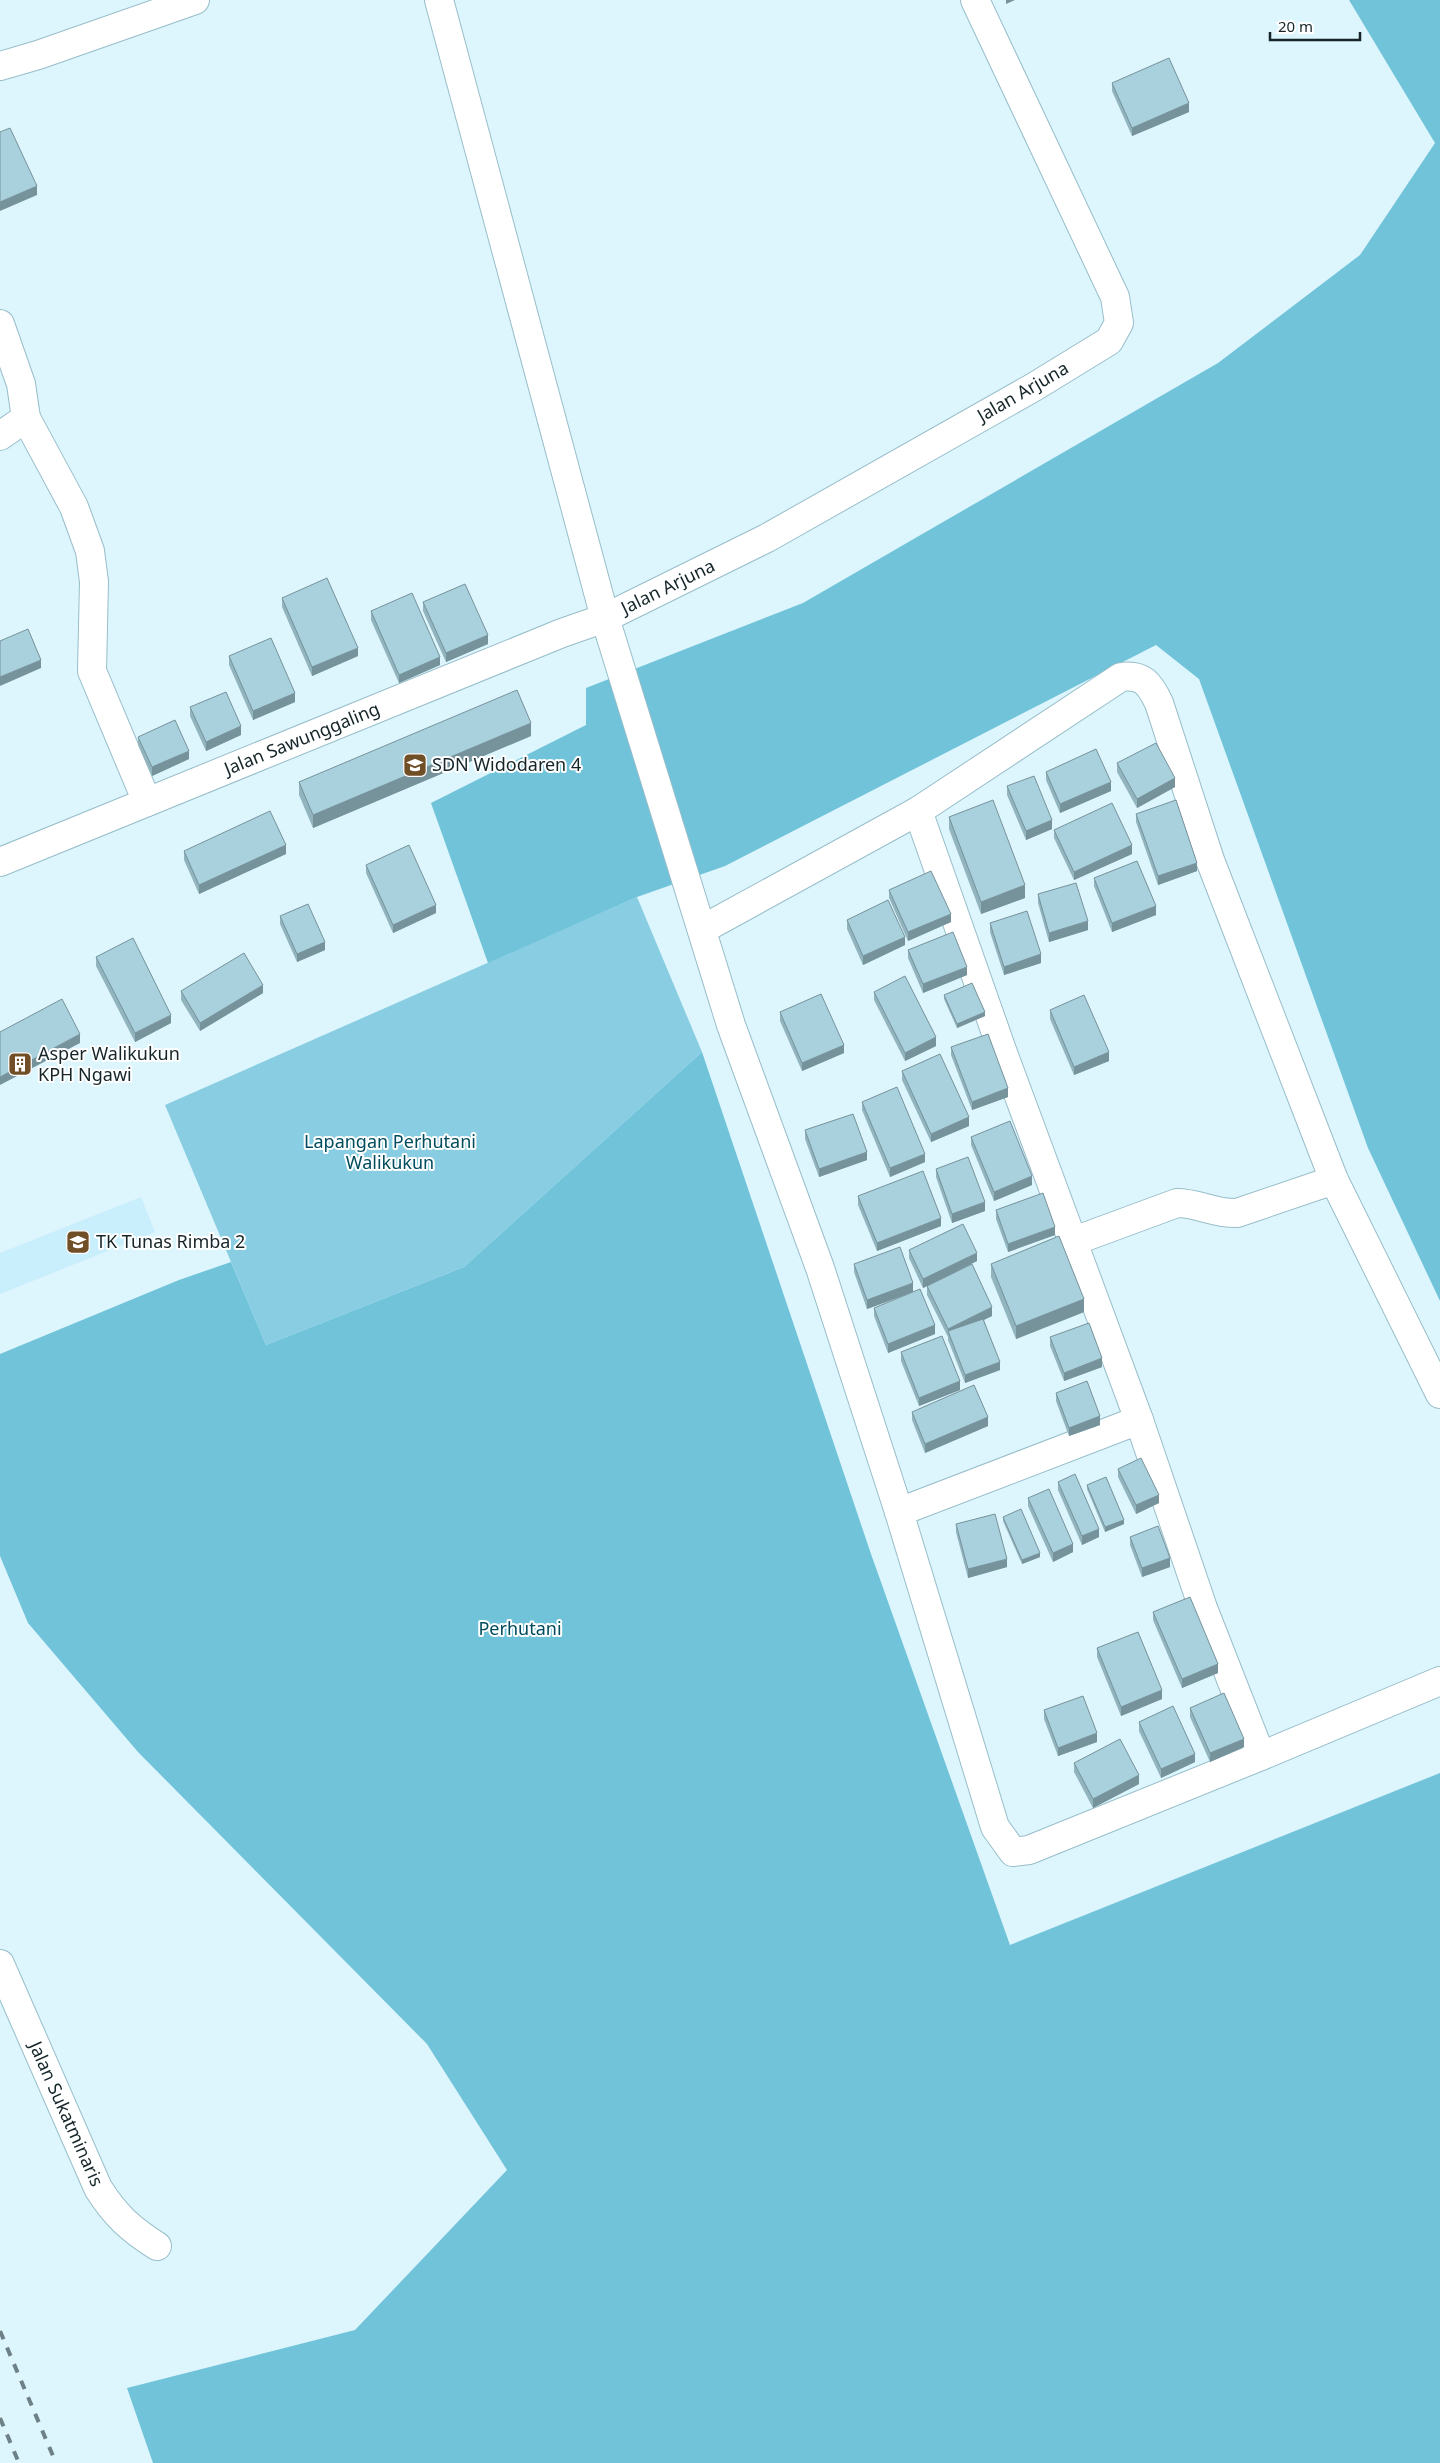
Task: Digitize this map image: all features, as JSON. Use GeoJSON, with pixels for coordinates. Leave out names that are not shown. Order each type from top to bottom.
{"type":"FeatureCollection","features":[{"type":"Feature","properties":{"kind":"street"},"geometry":{"type":"LineString","coordinates":[[0,66],[38,56],[195,0]]}},
{"type":"Feature","properties":{"kind":"street"},"geometry":{"type":"LineString","coordinates":[[439,0],[605,618],[703,929],[731,1025],[820,1268],[899,1512],[995,1827],[1013,1852],[1029,1850],[1440,1681]]}},
{"type":"Feature","properties":{"kind":"street","name":"Jalan Arjuna"},"geometry":{"type":"LineString","coordinates":[[605,618],[767,538],[1034,387],[1109,341],[1119,323],[1115,297],[975,0]]}},
{"type":"Feature","properties":{"kind":"street"},"geometry":{"type":"LineString","coordinates":[[0,324],[21,384],[26,418],[74,507],[90,551],[94,582],[92,671],[147,802]]}},
{"type":"Feature","properties":{"kind":"street"},"geometry":{"type":"LineString","coordinates":[[0,436],[26,418]]}},
{"type":"Feature","properties":{"kind":"street","name":"Jalan Sawunggaling"},"geometry":{"type":"LineString","coordinates":[[2,855],[147,802],[562,633],[605,618]]}},
{"type":"Feature","properties":{"kind":"street"},"geometry":{"type":"LineString","coordinates":[[703,929],[918,811],[1121,677],[1143,678],[1159,703],[1210,860],[1334,1180],[1440,1394]]}},
{"type":"Feature","properties":{"kind":"street"},"geometry":{"type":"LineString","coordinates":[[918,811],[1003,1053],[1139,1420],[1204,1608],[1261,1756]]}},
{"type":"Feature","properties":{"kind":"street"},"geometry":{"type":"LineString","coordinates":[[1074,1241],[1177,1203],[1193,1203],[1221,1214],[1237,1213],[1334,1180]]}},
{"type":"Feature","properties":{"kind":"street"},"geometry":{"type":"LineString","coordinates":[[899,1512],[1139,1420]]}},
{"type":"Feature","properties":{"kind":"street","name":"Jalan Sukatminaris"},"geometry":{"type":"LineString","coordinates":[[0,1964],[98,2188],[114,2213],[136,2232],[157,2246]]}},
{"type":"Feature","properties":{"kind":"shaded area","name":"TK Tunas Rimba 2"},"geometry":{"type":"Polygon","coordinates":[[[141,1197],[155,1232],[0,1294],[0,1253],[141,1197]]]}},
{"type":"Feature","properties":{"kind":"green space"},"geometry":{"type":"Polygon","coordinates":[[[1349,0],[1440,0],[1440,1301],[1368,1148],[1199,679],[1156,645],[725,866],[637,897],[488,963],[431,803],[586,725],[586,688],[803,603],[1218,363],[1360,255],[1435,143],[1349,0]]]}},
{"type":"Feature","properties":{"kind":"green space","name":"Lapangan Perhutani Walikukun"},"geometry":{"type":"Polygon","coordinates":[[[637,897],[702,1052],[464,1267],[266,1345],[165,1105],[637,897]]]}},
{"type":"Feature","properties":{"kind":"green space","name":"Perhutani"},"geometry":{"type":"Polygon","coordinates":[[[702,1052],[871,1554],[1010,1945],[1440,1773],[1440,2463],[153,2463],[127,2388],[355,2330],[507,2170],[427,2044],[138,1752],[28,1623],[0,1556],[0,1354],[179,1280],[231,1262],[266,1345],[464,1267],[702,1052]]]}},
{"type":"Feature","properties":{"kind":"building"},"geometry":{"type":"Polygon","coordinates":[[[1169,58],[1189,103],[1132,128],[1112,83],[1169,58]]]}},
{"type":"Feature","properties":{"kind":"building"},"geometry":{"type":"Polygon","coordinates":[[[10,128],[37,186],[0,202],[0,132],[10,128]]]}},
{"type":"Feature","properties":{"kind":"building"},"geometry":{"type":"Polygon","coordinates":[[[327,578],[358,648],[312,667],[282,598],[327,578]]]}},
{"type":"Feature","properties":{"kind":"building"},"geometry":{"type":"Polygon","coordinates":[[[465,584],[488,635],[446,653],[423,602],[465,584]]]}},
{"type":"Feature","properties":{"kind":"building"},"geometry":{"type":"Polygon","coordinates":[[[412,593],[440,657],[399,675],[371,611],[412,593]]]}},
{"type":"Feature","properties":{"kind":"building"},"geometry":{"type":"Polygon","coordinates":[[[28,629],[41,660],[0,677],[0,641],[28,629]]]}},
{"type":"Feature","properties":{"kind":"building"},"geometry":{"type":"Polygon","coordinates":[[[271,638],[295,693],[253,711],[229,656],[271,638]]]}},
{"type":"Feature","properties":{"kind":"building","name":"SDN Widodaren 4"},"geometry":{"type":"Polygon","coordinates":[[[517,690],[531,723],[313,815],[299,782],[517,690]]]}},
{"type":"Feature","properties":{"kind":"building"},"geometry":{"type":"Polygon","coordinates":[[[226,692],[241,726],[206,742],[190,707],[226,692]]]}},
{"type":"Feature","properties":{"kind":"building"},"geometry":{"type":"Polygon","coordinates":[[[175,720],[189,751],[152,767],[138,737],[175,720]]]}},
{"type":"Feature","properties":{"kind":"building"},"geometry":{"type":"Polygon","coordinates":[[[1156,743],[1175,778],[1137,799],[1117,763],[1156,743]]]}},
{"type":"Feature","properties":{"kind":"building"},"geometry":{"type":"Polygon","coordinates":[[[1096,749],[1111,782],[1060,804],[1046,772],[1096,749]]]}},
{"type":"Feature","properties":{"kind":"building"},"geometry":{"type":"Polygon","coordinates":[[[1034,776],[1052,820],[1026,831],[1007,786],[1034,776]]]}},
{"type":"Feature","properties":{"kind":"building"},"geometry":{"type":"Polygon","coordinates":[[[993,800],[1025,885],[981,902],[949,817],[993,800]]]}},
{"type":"Feature","properties":{"kind":"building"},"geometry":{"type":"Polygon","coordinates":[[[1176,800],[1197,863],[1158,876],[1136,814],[1176,800]]]}},
{"type":"Feature","properties":{"kind":"building"},"geometry":{"type":"Polygon","coordinates":[[[1112,803],[1132,845],[1074,872],[1054,830],[1112,803]]]}},
{"type":"Feature","properties":{"kind":"building"},"geometry":{"type":"Polygon","coordinates":[[[270,811],[286,845],[199,885],[184,851],[270,811]]]}},
{"type":"Feature","properties":{"kind":"building"},"geometry":{"type":"Polygon","coordinates":[[[409,845],[436,905],[393,925],[366,865],[409,845]]]}},
{"type":"Feature","properties":{"kind":"building"},"geometry":{"type":"Polygon","coordinates":[[[1137,861],[1156,906],[1112,923],[1094,878],[1137,861]]]}},
{"type":"Feature","properties":{"kind":"building"},"geometry":{"type":"Polygon","coordinates":[[[931,871],[951,914],[908,932],[889,890],[931,871]]]}},
{"type":"Feature","properties":{"kind":"building"},"geometry":{"type":"Polygon","coordinates":[[[1076,883],[1088,921],[1049,933],[1038,894],[1076,883]]]}},
{"type":"Feature","properties":{"kind":"building"},"geometry":{"type":"Polygon","coordinates":[[[888,900],[905,937],[863,956],[847,920],[888,900]]]}},
{"type":"Feature","properties":{"kind":"building"},"geometry":{"type":"Polygon","coordinates":[[[308,904],[325,942],[297,954],[280,916],[308,904]]]}},
{"type":"Feature","properties":{"kind":"building"},"geometry":{"type":"Polygon","coordinates":[[[1027,911],[1041,954],[1004,967],[990,923],[1027,911]]]}},
{"type":"Feature","properties":{"kind":"building"},"geometry":{"type":"Polygon","coordinates":[[[953,932],[967,967],[923,984],[908,950],[953,932]]]}},
{"type":"Feature","properties":{"kind":"building"},"geometry":{"type":"Polygon","coordinates":[[[133,938],[171,1015],[135,1033],[96,957],[133,938]]]}},
{"type":"Feature","properties":{"kind":"building"},"geometry":{"type":"Polygon","coordinates":[[[244,953],[263,985],[200,1023],[181,991],[244,953]]]}},
{"type":"Feature","properties":{"kind":"building"},"geometry":{"type":"Polygon","coordinates":[[[905,976],[936,1037],[905,1053],[874,992],[905,976]]]}},
{"type":"Feature","properties":{"kind":"building"},"geometry":{"type":"Polygon","coordinates":[[[972,983],[985,1012],[957,1024],[944,995],[972,983]]]}},
{"type":"Feature","properties":{"kind":"building"},"geometry":{"type":"Polygon","coordinates":[[[821,994],[844,1045],[802,1063],[780,1012],[821,994]]]}},
{"type":"Feature","properties":{"kind":"building"},"geometry":{"type":"Polygon","coordinates":[[[1084,995],[1109,1052],[1074,1067],[1050,1010],[1084,995]]]}},
{"type":"Feature","properties":{"kind":"building","name":"Asper Walikukun KPH Ngawi"},"geometry":{"type":"Polygon","coordinates":[[[62,999],[80,1034],[0,1077],[0,1032],[62,999]]]}},
{"type":"Feature","properties":{"kind":"building"},"geometry":{"type":"Polygon","coordinates":[[[988,1034],[1008,1088],[972,1102],[951,1047],[988,1034]]]}},
{"type":"Feature","properties":{"kind":"building"},"geometry":{"type":"Polygon","coordinates":[[[940,1054],[969,1117],[931,1134],[902,1071],[940,1054]]]}},
{"type":"Feature","properties":{"kind":"building"},"geometry":{"type":"Polygon","coordinates":[[[897,1087],[925,1154],[890,1168],[862,1102],[897,1087]]]}},
{"type":"Feature","properties":{"kind":"building"},"geometry":{"type":"Polygon","coordinates":[[[853,1114],[867,1152],[819,1169],[805,1130],[853,1114]]]}},
{"type":"Feature","properties":{"kind":"building"},"geometry":{"type":"Polygon","coordinates":[[[1010,1121],[1032,1176],[994,1192],[971,1137],[1010,1121]]]}},
{"type":"Feature","properties":{"kind":"building"},"geometry":{"type":"Polygon","coordinates":[[[968,1157],[985,1202],[952,1214],[936,1169],[968,1157]]]}},
{"type":"Feature","properties":{"kind":"building"},"geometry":{"type":"Polygon","coordinates":[[[923,1171],[941,1218],[877,1243],[858,1196],[923,1171]]]}},
{"type":"Feature","properties":{"kind":"building"},"geometry":{"type":"Polygon","coordinates":[[[1043,1193],[1055,1227],[1008,1244],[996,1210],[1043,1193]]]}},
{"type":"Feature","properties":{"kind":"building"},"geometry":{"type":"Polygon","coordinates":[[[963,1224],[977,1253],[923,1279],[909,1250],[963,1224]]]}},
{"type":"Feature","properties":{"kind":"building"},"geometry":{"type":"Polygon","coordinates":[[[1059,1236],[1084,1299],[1016,1326],[991,1264],[1059,1236]]]}},
{"type":"Feature","properties":{"kind":"building"},"geometry":{"type":"Polygon","coordinates":[[[900,1247],[913,1283],[867,1300],[854,1264],[900,1247]]]}},
{"type":"Feature","properties":{"kind":"building"},"geometry":{"type":"Polygon","coordinates":[[[972,1264],[992,1307],[948,1329],[927,1286],[972,1264]]]}},
{"type":"Feature","properties":{"kind":"building"},"geometry":{"type":"Polygon","coordinates":[[[920,1289],[935,1325],[888,1344],[874,1308],[920,1289]]]}},
{"type":"Feature","properties":{"kind":"building"},"geometry":{"type":"Polygon","coordinates":[[[983,1319],[1000,1362],[965,1375],[948,1331],[983,1319]]]}},
{"type":"Feature","properties":{"kind":"building"},"geometry":{"type":"Polygon","coordinates":[[[1089,1323],[1102,1358],[1064,1373],[1050,1337],[1089,1323]]]}},
{"type":"Feature","properties":{"kind":"building"},"geometry":{"type":"Polygon","coordinates":[[[942,1336],[960,1381],[919,1398],[901,1352],[942,1336]]]}},
{"type":"Feature","properties":{"kind":"building"},"geometry":{"type":"Polygon","coordinates":[[[1087,1381],[1100,1416],[1069,1428],[1056,1393],[1087,1381]]]}},
{"type":"Feature","properties":{"kind":"building"},"geometry":{"type":"Polygon","coordinates":[[[974,1385],[988,1417],[925,1444],[912,1412],[974,1385]]]}},
{"type":"Feature","properties":{"kind":"building"},"geometry":{"type":"Polygon","coordinates":[[[1141,1458],[1159,1495],[1136,1505],[1118,1469],[1141,1458]]]}},
{"type":"Feature","properties":{"kind":"building"},"geometry":{"type":"Polygon","coordinates":[[[1075,1474],[1099,1529],[1082,1536],[1058,1482],[1075,1474]]]}},
{"type":"Feature","properties":{"kind":"building"},"geometry":{"type":"Polygon","coordinates":[[[1106,1477],[1124,1520],[1105,1527],[1087,1485],[1106,1477]]]}},
{"type":"Feature","properties":{"kind":"building"},"geometry":{"type":"Polygon","coordinates":[[[1049,1489],[1073,1544],[1053,1553],[1028,1498],[1049,1489]]]}},
{"type":"Feature","properties":{"kind":"building"},"geometry":{"type":"Polygon","coordinates":[[[1021,1509],[1040,1553],[1022,1560],[1003,1517],[1021,1509]]]}},
{"type":"Feature","properties":{"kind":"building"},"geometry":{"type":"Polygon","coordinates":[[[995,1514],[1007,1559],[968,1569],[956,1524],[995,1514]]]}},
{"type":"Feature","properties":{"kind":"building"},"geometry":{"type":"Polygon","coordinates":[[[1158,1526],[1170,1558],[1142,1568],[1130,1537],[1158,1526]]]}},
{"type":"Feature","properties":{"kind":"building"},"geometry":{"type":"Polygon","coordinates":[[[1190,1597],[1218,1664],[1182,1679],[1153,1612],[1190,1597]]]}},
{"type":"Feature","properties":{"kind":"building"},"geometry":{"type":"Polygon","coordinates":[[[1138,1632],[1162,1690],[1121,1707],[1097,1648],[1138,1632]]]}},
{"type":"Feature","properties":{"kind":"building"},"geometry":{"type":"Polygon","coordinates":[[[1224,1693],[1244,1739],[1210,1753],[1190,1708],[1224,1693]]]}},
{"type":"Feature","properties":{"kind":"building"},"geometry":{"type":"Polygon","coordinates":[[[1083,1696],[1097,1733],[1058,1748],[1044,1710],[1083,1696]]]}},
{"type":"Feature","properties":{"kind":"building"},"geometry":{"type":"Polygon","coordinates":[[[1173,1706],[1195,1754],[1161,1769],[1139,1722],[1173,1706]]]}},
{"type":"Feature","properties":{"kind":"building"},"geometry":{"type":"Polygon","coordinates":[[[1120,1739],[1139,1775],[1093,1799],[1074,1763],[1120,1739]]]}},
{"type":"Feature","properties":{"kind":"railway"},"geometry":{"type":"LineString","coordinates":[[0,2331],[56,2463]]}},
{"type":"Feature","properties":{"kind":"railway"},"geometry":{"type":"LineString","coordinates":[[0,2418],[19,2463]]}},
{"type":"Feature","properties":{"kind":"place","name":"SDN Widodaren 4"},"geometry":{"type":"Point","coordinates":[415,765]}},
{"type":"Feature","properties":{"kind":"place","name":"Asper Walikukun KPH Ngawi"},"geometry":{"type":"Point","coordinates":[20,1064]}},
{"type":"Feature","properties":{"kind":"place","name":"TK Tunas Rimba 2"},"geometry":{"type":"Point","coordinates":[78,1242]}}]}
